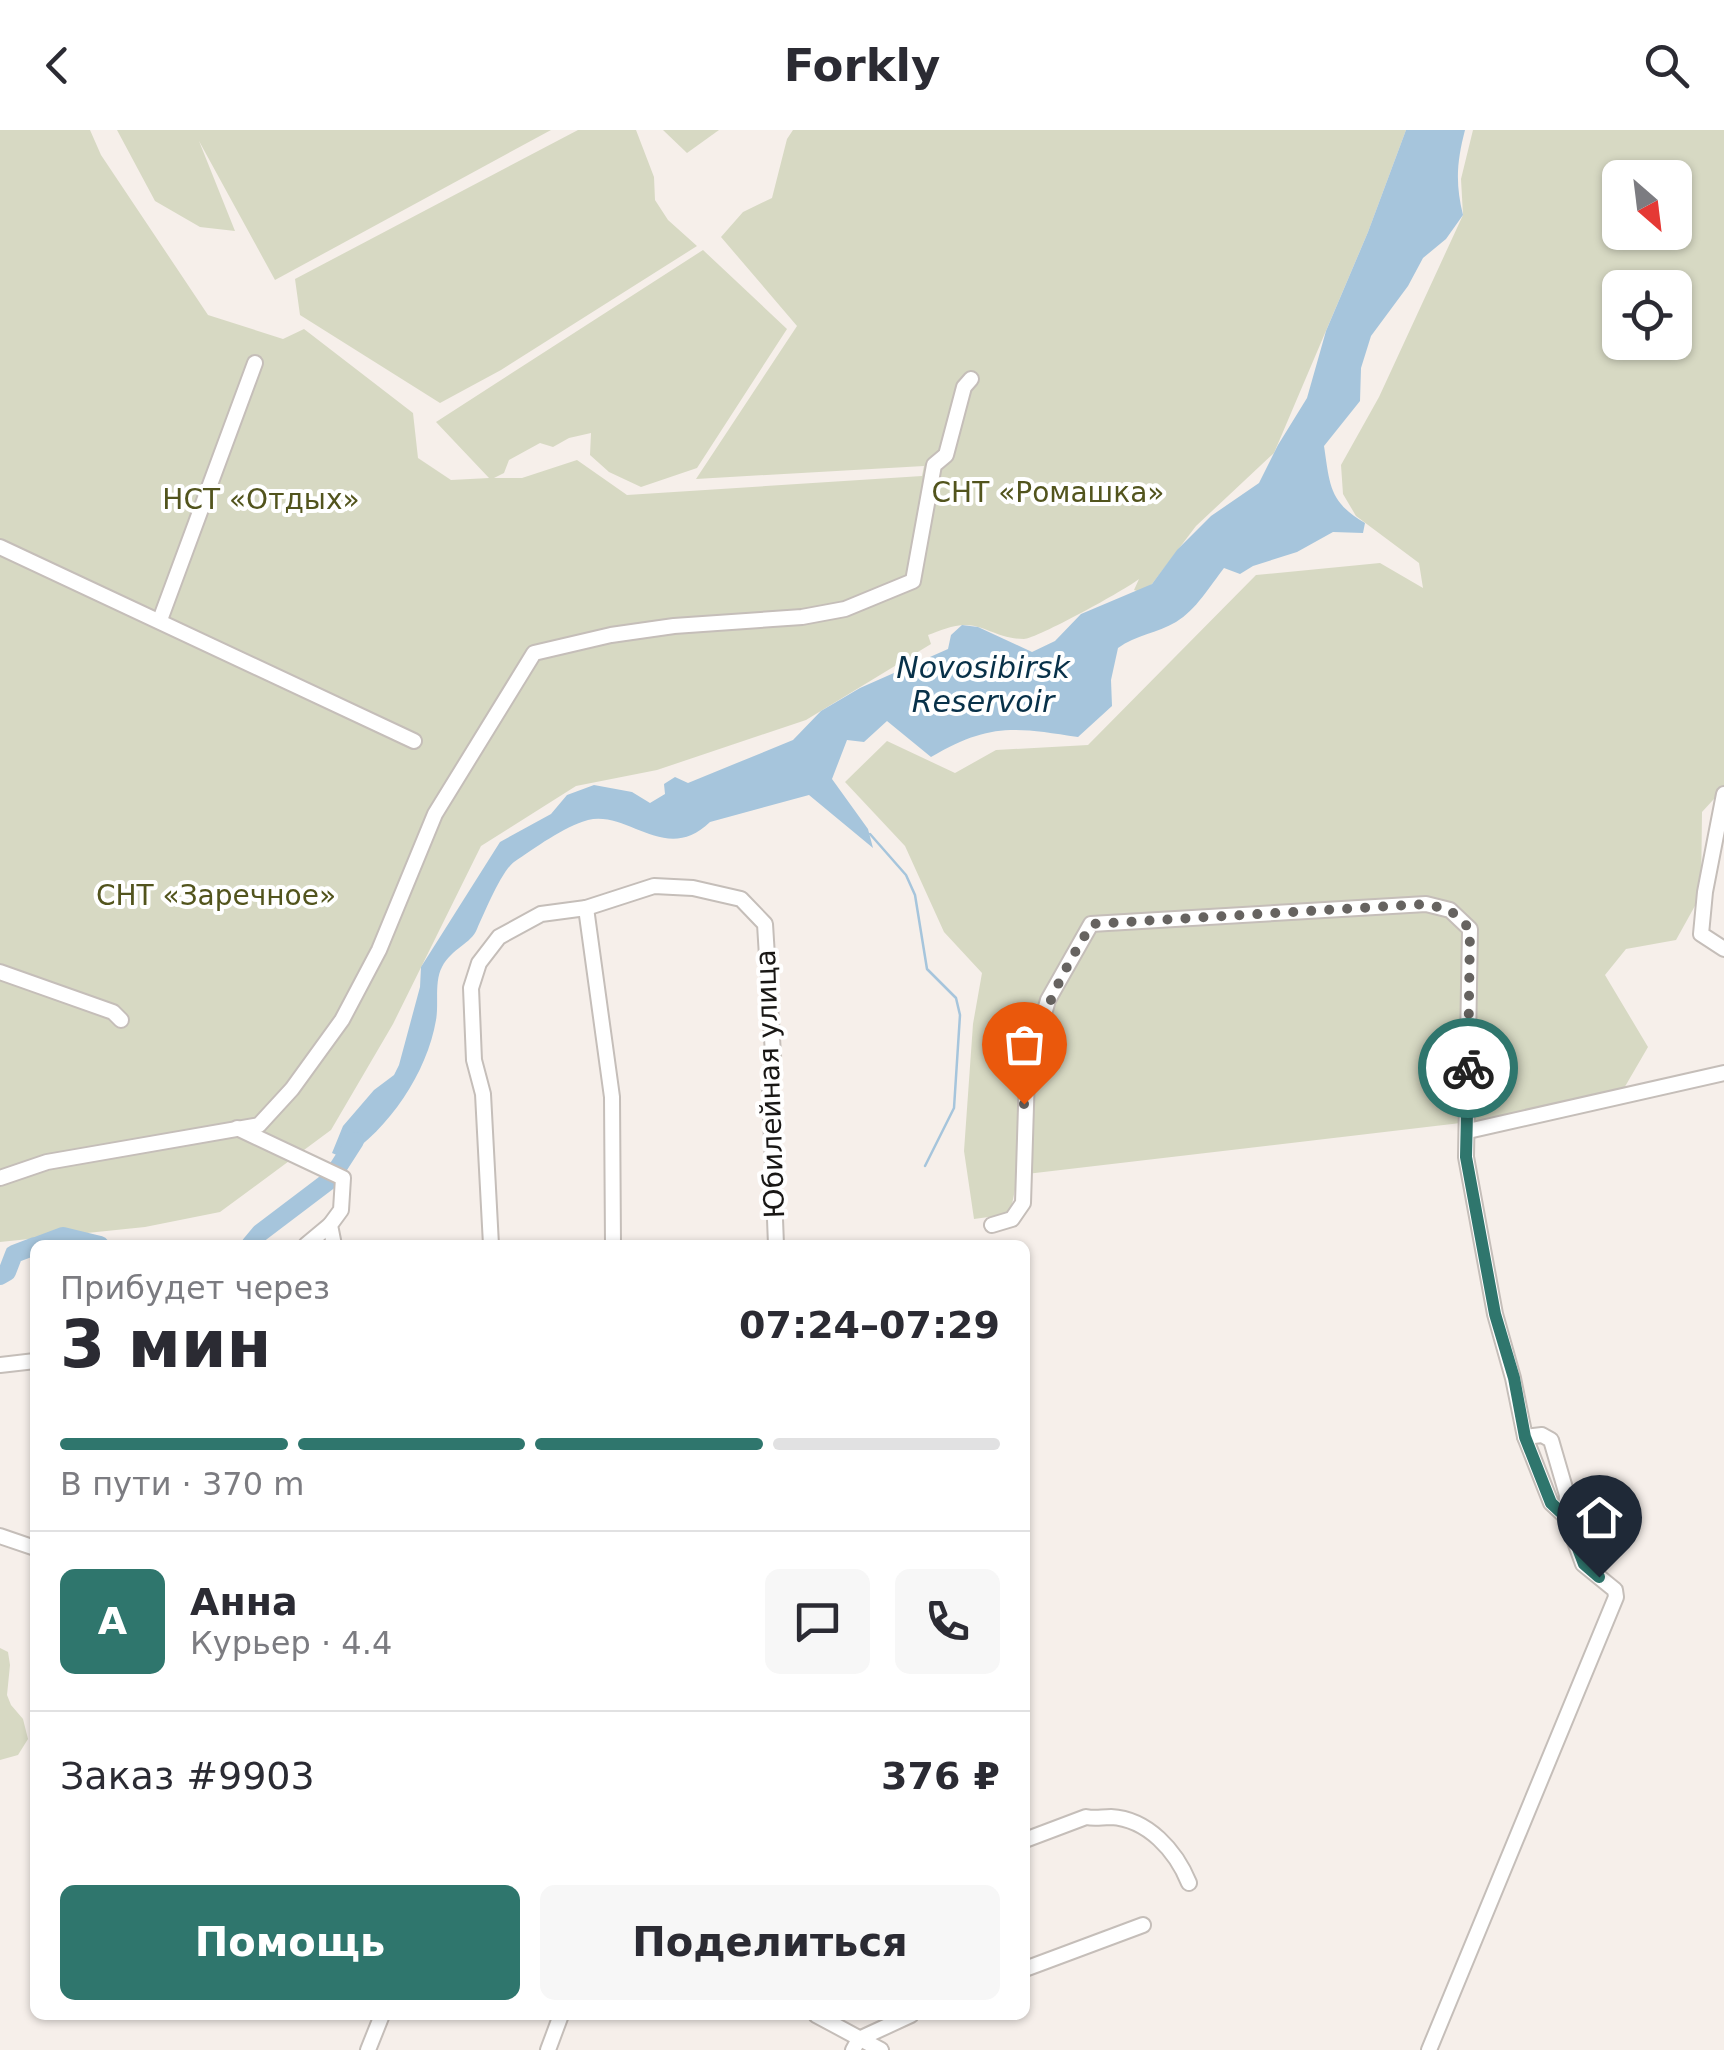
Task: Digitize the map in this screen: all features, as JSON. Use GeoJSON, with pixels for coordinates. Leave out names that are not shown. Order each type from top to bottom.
{"type":"FeatureCollection","features":[{"type":"Feature","properties":{"kind":"street"},"geometry":{"type":"LineString","coordinates":[[160,620],[210,494],[255,363]]}},
{"type":"Feature","properties":{"kind":"street"},"geometry":{"type":"LineString","coordinates":[[0,1178],[47,1162],[259,1126],[292,1089],[342,1020],[378,950],[435,814],[534,653],[627,632],[802,617],[845,609],[913,581],[934,465],[946,455],[964,387],[970,379]]}},
{"type":"Feature","properties":{"kind":"street"},"geometry":{"type":"LineString","coordinates":[[0,547],[414,741]]}},
{"type":"Feature","properties":{"kind":"street"},"geometry":{"type":"LineString","coordinates":[[1724,794],[1705,892],[1702,934],[1724,949]]}},
{"type":"Feature","properties":{"kind":"street","name":"Юбилейная улица"},"geometry":{"type":"LineString","coordinates":[[586,908],[654,886],[693,888],[741,899],[764,924],[773,1054],[770,1089],[776,1240]]}},
{"type":"Feature","properties":{"kind":"street"},"geometry":{"type":"LineString","coordinates":[[992,1225],[1012,1219],[1023,1203],[1026,1074],[1048,1000],[1092,924],[1426,904],[1450,910],[1470,929],[1466,1157],[1495,1314],[1514,1378],[1525,1437],[1551,1503],[1566,1517]]}},
{"type":"Feature","properties":{"kind":"street"},"geometry":{"type":"LineString","coordinates":[[491,1240],[483,1094],[474,1060],[470,988],[478,963],[500,937],[541,914],[586,908],[612,1097],[613,1240]]}},
{"type":"Feature","properties":{"kind":"street"},"geometry":{"type":"LineString","coordinates":[[0,972],[113,1012],[120,1020]]}},
{"type":"Feature","properties":{"kind":"street"},"geometry":{"type":"LineString","coordinates":[[1468,1131],[1724,1073]]}},
{"type":"Feature","properties":{"kind":"street"},"geometry":{"type":"LineString","coordinates":[[237,1128],[343,1178],[341,1210],[312,1240]]}},
{"type":"Feature","properties":{"kind":"street"},"geometry":{"type":"LineString","coordinates":[[330,1224],[333,1240]]}},
{"type":"Feature","properties":{"kind":"street"},"geometry":{"type":"LineString","coordinates":[[0,1365],[30,1362]]}},
{"type":"Feature","properties":{"kind":"street"},"geometry":{"type":"LineString","coordinates":[[1430,2050],[1616,1598],[1615,1590],[1584,1564],[1566,1517],[1567,1495],[1551,1440],[1542,1435],[1525,1437]]}},
{"type":"Feature","properties":{"kind":"street"},"geometry":{"type":"LineString","coordinates":[[0,1536],[30,1546]]}},
{"type":"Feature","properties":{"kind":"street"},"geometry":{"type":"LineString","coordinates":[[1030,1838],[1086,1816],[1097,1820],[1112,1817],[1156,1834],[1181,1864],[1189,1883]]}},
{"type":"Feature","properties":{"kind":"street"},"geometry":{"type":"LineString","coordinates":[[1030,1967],[1143,1925]]}},
{"type":"Feature","properties":{"kind":"street"},"geometry":{"type":"LineString","coordinates":[[368,2050],[380,2020]]}},
{"type":"Feature","properties":{"kind":"street"},"geometry":{"type":"LineString","coordinates":[[548,2050],[558,2020]]}},
{"type":"Feature","properties":{"kind":"street"},"geometry":{"type":"LineString","coordinates":[[823,2020],[856,2044],[880,2050]]}},
{"type":"Feature","properties":{"kind":"street"},"geometry":{"type":"LineString","coordinates":[[856,2044],[902,2020]]}},
{"type":"Feature","properties":{"kind":"green space"},"geometry":{"type":"Polygon","coordinates":[[[0,130],[90,130],[101,155],[208,315],[283,339],[304,329],[413,413],[418,458],[451,480],[489,478],[436,422],[703,250],[787,329],[697,468],[641,487],[609,472],[590,455],[591,433],[553,447],[540,443],[509,460],[504,473],[494,478],[522,478],[577,460],[627,495],[922,476],[924,466],[696,479],[797,326],[721,237],[743,212],[772,198],[787,139],[793,130],[1406,130],[1368,232],[1274,453],[1196,526],[1152,584],[1140,592],[1134,590],[1139,579],[1082,613],[1024,639],[972,626],[941,630],[928,635],[931,644],[806,720],[657,770],[576,786],[481,846],[393,1024],[331,1130],[220,1212],[145,1227],[0,1242],[0,130]]]}},
{"type":"Feature","properties":{"kind":"green space"},"geometry":{"type":"Polygon","coordinates":[[[117,130],[551,130],[275,280],[199,141],[235,231],[200,227],[155,201],[117,130]]]}},
{"type":"Feature","properties":{"kind":"green space"},"geometry":{"type":"Polygon","coordinates":[[[578,130],[636,130],[654,177],[655,200],[668,220],[697,246],[501,370],[440,403],[300,315],[295,279],[578,130]]]}},
{"type":"Feature","properties":{"kind":"green space"},"geometry":{"type":"Polygon","coordinates":[[[663,130],[719,130],[687,153],[663,130]]]}},
{"type":"Feature","properties":{"kind":"green space"},"geometry":{"type":"Polygon","coordinates":[[[1473,130],[1724,130],[1724,788],[1702,812],[1701,895],[1676,940],[1626,949],[1605,975],[1648,1047],[1623,1090],[1486,1120],[1018,1175],[1010,1214],[974,1219],[964,1151],[973,1024],[982,973],[944,932],[905,846],[845,782],[887,741],[955,773],[996,750],[1088,745],[1256,575],[1380,563],[1423,588],[1419,563],[1356,516],[1343,494],[1341,465],[1379,397],[1463,215],[1461,179],[1473,130]]]}},
{"type":"Feature","properties":{"kind":"green space"},"geometry":{"type":"Polygon","coordinates":[[[0,1648],[8,1652],[10,1665],[7,1695],[23,1719],[28,1739],[18,1755],[0,1760],[0,1648]]]}},
{"type":"Feature","properties":{"kind":"water","name":"Novosibirsk Reservoir"},"geometry":{"type":"Polygon","coordinates":[[[1406,130],[1465,130],[1458,172],[1463,215],[1446,239],[1423,258],[1408,286],[1371,336],[1361,368],[1360,401],[1324,446],[1333,491],[1344,508],[1365,523],[1363,533],[1333,532],[1297,552],[1240,574],[1224,568],[1183,617],[1118,648],[1111,680],[1112,706],[1078,737],[1002,730],[969,738],[931,757],[887,721],[864,742],[847,740],[832,779],[868,829],[873,848],[809,795],[710,822],[694,834],[678,838],[663,838],[603,819],[579,823],[550,838],[509,867],[474,934],[442,967],[431,1040],[415,1079],[391,1116],[344,1158],[332,1153],[343,1126],[374,1090],[394,1075],[420,987],[421,967],[500,842],[551,814],[567,795],[594,785],[632,792],[650,803],[665,794],[664,784],[675,777],[688,783],[793,740],[821,711],[860,688],[948,649],[951,635],[962,625],[978,627],[1032,652],[1055,641],[1081,614],[1152,584],[1177,550],[1211,516],[1259,483],[1307,398],[1326,331],[1406,130]]]}},
{"type":"Feature","properties":{"kind":"waterway"},"geometry":{"type":"LineString","coordinates":[[870,834],[906,875],[915,895],[927,969],[956,998],[960,1015],[954,1108],[925,1166]]}},
{"type":"Feature","properties":{"kind":"waterway"},"geometry":{"type":"LineString","coordinates":[[254,1240],[330,1180],[355,1141]]}},
{"type":"Feature","properties":{"kind":"waterway"},"geometry":{"type":"LineString","coordinates":[[52,1240],[63,1236],[79,1240]]}},
{"type":"Feature","properties":{"kind":"waterway"},"geometry":{"type":"LineString","coordinates":[[0,1276],[7,1272],[14,1254],[30,1248]]}},
{"type":"Feature","properties":{"kind":"way so far"},"geometry":{"type":"LineString","coordinates":[[1024,1104],[1026,1074],[1048,1000],[1092,924],[1156,918],[1426,904],[1450,910],[1470,929],[1468,1068]]}},
{"type":"Feature","properties":{"kind":"route"},"geometry":{"type":"LineString","coordinates":[[1468,1068],[1466,1157],[1495,1314],[1514,1378],[1525,1437],[1551,1503],[1566,1517],[1584,1564],[1599,1577]]}},
{"type":"Feature","properties":{"kind":"park label","name":"СНТ «Ромашка»"},"geometry":{"type":"Point","coordinates":[1048,492]}},
{"type":"Feature","properties":{"kind":"park label","name":"НСТ «Отдых»"},"geometry":{"type":"Point","coordinates":[261,499]}},
{"type":"Feature","properties":{"kind":"park label","name":"СНТ «Заречное»"},"geometry":{"type":"Point","coordinates":[216,895]}}]}
